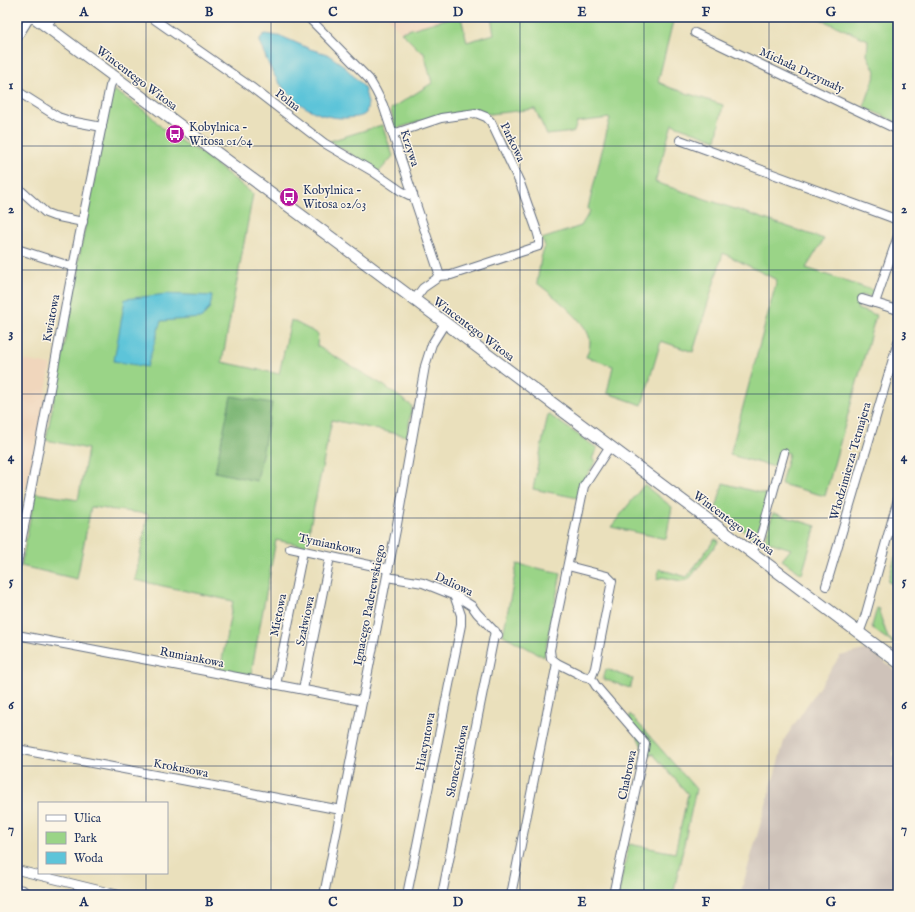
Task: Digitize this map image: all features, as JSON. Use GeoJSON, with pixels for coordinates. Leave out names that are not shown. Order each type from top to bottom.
{"type":"FeatureCollection","features":[{"type":"Feature","properties":{"kind":"street"},"geometry":{"type":"LineString","coordinates":[[17,38],[30,17]]}},
{"type":"Feature","properties":{"kind":"street","name":"Wincentego Witosa"},"geometry":{"type":"LineString","coordinates":[[34,17],[898,662]]}},
{"type":"Feature","properties":{"kind":"street"},"geometry":{"type":"LineString","coordinates":[[46,26],[53,17]]}},
{"type":"Feature","properties":{"kind":"street","name":"Polna"},"geometry":{"type":"LineString","coordinates":[[151,17],[251,87],[324,143],[372,171],[401,191],[409,195],[413,195]]}},
{"type":"Feature","properties":{"kind":"street","name":"Krzywa"},"geometry":{"type":"LineString","coordinates":[[308,17],[372,84],[383,104],[438,270],[438,276]]}},
{"type":"Feature","properties":{"kind":"street","name":"Michała Drzymały"},"geometry":{"type":"LineString","coordinates":[[695,33],[898,130]]}},
{"type":"Feature","properties":{"kind":"street","name":"Kwiatowa"},"geometry":{"type":"LineString","coordinates":[[17,564],[73,267],[110,86],[114,77]]}},
{"type":"Feature","properties":{"kind":"street"},"geometry":{"type":"LineString","coordinates":[[17,91],[58,117],[70,121],[102,127]]}},
{"type":"Feature","properties":{"kind":"street","name":"Parkowa"},"geometry":{"type":"LineString","coordinates":[[393,134],[441,118],[476,113],[486,117],[490,122],[520,183],[537,230],[539,246],[451,275],[438,276]]}},
{"type":"Feature","properties":{"kind":"street"},"geometry":{"type":"LineString","coordinates":[[680,140],[890,216],[898,222]]}},
{"type":"Feature","properties":{"kind":"street"},"geometry":{"type":"LineString","coordinates":[[17,187],[46,213],[83,222]]}},
{"type":"Feature","properties":{"kind":"street"},"geometry":{"type":"LineString","coordinates":[[875,303],[898,236]]}},
{"type":"Feature","properties":{"kind":"street"},"geometry":{"type":"LineString","coordinates":[[17,249],[73,267]]}},
{"type":"Feature","properties":{"kind":"street"},"geometry":{"type":"LineString","coordinates":[[414,300],[423,288],[438,276]]}},
{"type":"Feature","properties":{"kind":"street"},"geometry":{"type":"LineString","coordinates":[[862,299],[898,310]]}},
{"type":"Feature","properties":{"kind":"street","name":"Ignacego Paderewskiego"},"geometry":{"type":"LineString","coordinates":[[324,895],[387,573],[425,366],[432,344],[445,323]]}},
{"type":"Feature","properties":{"kind":"street","name":"Włodzimierza Tetmajera"},"geometry":{"type":"LineString","coordinates":[[826,586],[898,342]]}},
{"type":"Feature","properties":{"kind":"street"},"geometry":{"type":"LineString","coordinates":[[568,566],[607,576],[612,581],[595,668],[591,678],[583,676],[557,663],[550,658],[550,650],[584,486],[610,446]]}},
{"type":"Feature","properties":{"kind":"street"},"geometry":{"type":"LineString","coordinates":[[751,552],[760,539],[784,453]]}},
{"type":"Feature","properties":{"kind":"street"},"geometry":{"type":"LineString","coordinates":[[859,633],[865,617],[898,499]]}},
{"type":"Feature","properties":{"kind":"street","name":"Tymiankowa"},"geometry":{"type":"LineString","coordinates":[[290,548],[330,557],[387,573]]}},
{"type":"Feature","properties":{"kind":"street","name":"Miętowa"},"geometry":{"type":"LineString","coordinates":[[276,685],[304,551]]}},
{"type":"Feature","properties":{"kind":"street","name":"Szałwiowa"},"geometry":{"type":"LineString","coordinates":[[303,689],[330,557]]}},
{"type":"Feature","properties":{"kind":"street","name":"Daliowa"},"geometry":{"type":"LineString","coordinates":[[387,573],[423,583],[454,595],[472,606],[497,633]]}},
{"type":"Feature","properties":{"kind":"street","name":"Hiacyntowa"},"geometry":{"type":"LineString","coordinates":[[407,895],[461,625],[461,615],[454,595]]}},
{"type":"Feature","properties":{"kind":"street","name":"Słonecznikowa"},"geometry":{"type":"LineString","coordinates":[[442,895],[497,633]]}},
{"type":"Feature","properties":{"kind":"street","name":"Rumiankowa"},"geometry":{"type":"LineString","coordinates":[[17,635],[303,689],[362,702]]}},
{"type":"Feature","properties":{"kind":"street"},"geometry":{"type":"LineString","coordinates":[[511,895],[557,663]]}},
{"type":"Feature","properties":{"kind":"street","name":"Chabrowa"},"geometry":{"type":"LineString","coordinates":[[591,678],[596,686],[643,740],[645,746],[613,895]]}},
{"type":"Feature","properties":{"kind":"street","name":"Krokusowa"},"geometry":{"type":"LineString","coordinates":[[17,749],[341,810]]}},
{"type":"Feature","properties":{"kind":"street"},"geometry":{"type":"LineString","coordinates":[[17,870],[119,895]]}},
{"type":"Feature","properties":{"kind":"street"},"geometry":{"type":"LineString","coordinates":[[17,889],[23,890],[28,895]]}},
{"type":"Feature","properties":{"kind":"shaded area"},"geometry":{"type":"Polygon","coordinates":[[[387,17],[453,17],[401,32],[387,17]]]}},
{"type":"Feature","properties":{"kind":"shaded area"},"geometry":{"type":"Polygon","coordinates":[[[17,359],[51,365],[27,489],[17,487],[17,359]]]}},
{"type":"Feature","properties":{"kind":"shaded area"},"geometry":{"type":"Polygon","coordinates":[[[868,649],[898,673],[898,732],[892,755],[898,757],[898,895],[740,895],[785,738],[840,656],[868,649]]]}},
{"type":"Feature","properties":{"kind":"green space"},"geometry":{"type":"Polygon","coordinates":[[[453,17],[461,17],[467,42],[494,34],[491,17],[674,17],[658,82],[671,88],[723,105],[716,140],[672,124],[655,182],[824,239],[806,268],[875,291],[871,296],[861,295],[857,309],[876,315],[825,496],[781,484],[789,453],[780,451],[775,467],[730,455],[777,280],[723,253],[693,352],[661,341],[642,405],[607,393],[613,366],[586,357],[590,342],[589,335],[584,327],[569,310],[537,283],[541,258],[545,246],[542,239],[581,226],[590,211],[588,208],[610,118],[577,122],[574,132],[547,135],[535,109],[490,114],[476,111],[440,115],[395,129],[391,109],[432,83],[424,53],[401,32],[453,17]]]}},
{"type":"Feature","properties":{"kind":"green space"},"geometry":{"type":"Polygon","coordinates":[[[815,17],[898,17],[898,123],[864,107],[876,73],[867,55],[868,40],[815,17]]]}},
{"type":"Feature","properties":{"kind":"green space"},"geometry":{"type":"Polygon","coordinates":[[[114,90],[149,114],[162,128],[188,146],[199,151],[253,194],[222,362],[279,374],[291,320],[318,334],[317,346],[383,385],[412,406],[407,436],[332,420],[306,546],[276,540],[251,674],[220,671],[233,601],[135,580],[148,514],[91,507],[77,579],[21,566],[35,493],[78,500],[88,449],[46,440],[79,270],[78,262],[111,96],[114,90]]]}},
{"type":"Feature","properties":{"kind":"green space"},"geometry":{"type":"Polygon","coordinates":[[[382,125],[393,156],[379,172],[330,141],[382,125]]]}},
{"type":"Feature","properties":{"kind":"green space"},"geometry":{"type":"Polygon","coordinates":[[[231,396],[272,403],[257,481],[215,472],[231,396]]]}},
{"type":"Feature","properties":{"kind":"green space"},"geometry":{"type":"Polygon","coordinates":[[[548,414],[597,448],[592,459],[596,461],[582,483],[578,498],[533,489],[548,414]]]}},
{"type":"Feature","properties":{"kind":"green space"},"geometry":{"type":"Polygon","coordinates":[[[723,483],[768,495],[755,539],[716,509],[723,483]]]}},
{"type":"Feature","properties":{"kind":"green space"},"geometry":{"type":"Polygon","coordinates":[[[644,485],[672,507],[666,539],[611,527],[644,485]]]}},
{"type":"Feature","properties":{"kind":"green space"},"geometry":{"type":"Polygon","coordinates":[[[773,513],[816,526],[802,574],[782,560],[791,549],[763,540],[766,537],[773,513]]]}},
{"type":"Feature","properties":{"kind":"green space"},"geometry":{"type":"Polygon","coordinates":[[[715,539],[719,541],[690,578],[681,581],[662,577],[657,580],[659,569],[687,577],[715,539]]]}},
{"type":"Feature","properties":{"kind":"green space"},"geometry":{"type":"Polygon","coordinates":[[[895,557],[898,558],[898,585],[888,582],[895,557]]]}},
{"type":"Feature","properties":{"kind":"green space"},"geometry":{"type":"Polygon","coordinates":[[[517,564],[561,573],[544,657],[503,635],[517,564]]]}},
{"type":"Feature","properties":{"kind":"green space"},"geometry":{"type":"Polygon","coordinates":[[[877,608],[880,609],[879,612],[888,638],[898,645],[898,647],[873,629],[872,626],[877,608]]]}},
{"type":"Feature","properties":{"kind":"green space"},"geometry":{"type":"Polygon","coordinates":[[[606,669],[633,679],[630,688],[603,679],[606,669]]]}},
{"type":"Feature","properties":{"kind":"green space"},"geometry":{"type":"Polygon","coordinates":[[[630,714],[696,789],[673,895],[618,895],[629,844],[675,853],[688,794],[653,754],[646,756],[629,718],[630,714]]]}},
{"type":"Feature","properties":{"kind":"water"},"geometry":{"type":"Polygon","coordinates":[[[266,34],[283,37],[310,49],[327,54],[343,65],[364,87],[368,103],[366,113],[357,117],[332,117],[319,114],[297,101],[279,82],[262,49],[260,40],[263,35],[266,34]]]}},
{"type":"Feature","properties":{"kind":"water"},"geometry":{"type":"Polygon","coordinates":[[[167,294],[212,296],[210,307],[202,318],[161,321],[147,367],[114,361],[125,299],[167,294]]]}},
{"type":"Feature","properties":{"kind":"place","name":"Kobylnica - Witosa 01/04"},"geometry":{"type":"Point","coordinates":[175,134]}},
{"type":"Feature","properties":{"kind":"place","name":"Kobylnica - Witosa 02/03"},"geometry":{"type":"Point","coordinates":[289,197]}}]}
